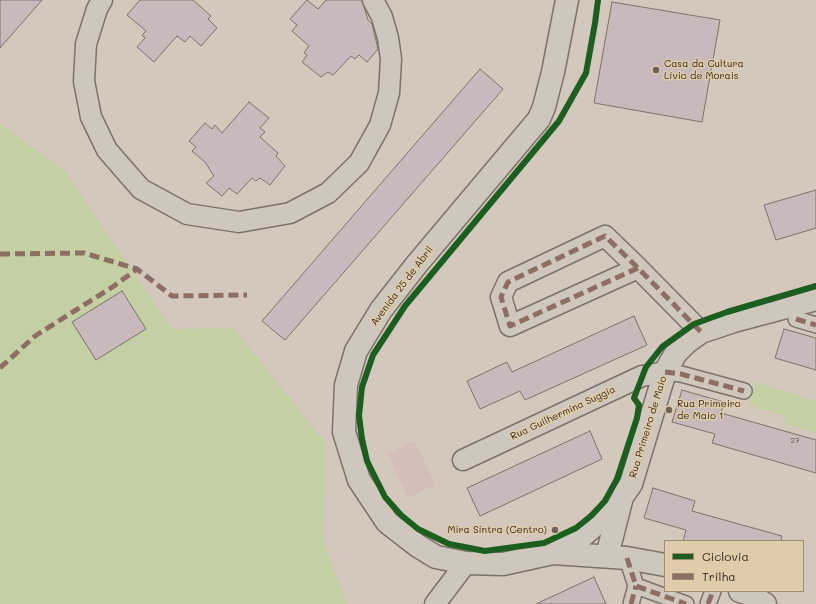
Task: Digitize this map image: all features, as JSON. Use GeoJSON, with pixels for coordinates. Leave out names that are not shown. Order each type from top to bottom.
{"type":"FeatureCollection","features":[{"type":"Feature","properties":{"kind":"street"},"geometry":{"type":"LineString","coordinates":[[102,0],[97,9],[86,44],[84,81],[92,117],[107,150],[142,189],[187,214],[239,222],[290,213],[328,193],[359,163],[380,125],[389,93],[391,59],[388,38],[382,17],[373,0]]}},
{"type":"Feature","properties":{"kind":"street","name":"Avenida 25 de Abril"},"geometry":{"type":"LineString","coordinates":[[567,0],[553,72],[544,107],[539,119],[417,264],[381,310],[356,351],[346,385],[344,432],[359,480],[387,522],[418,546],[436,557],[466,563],[503,564],[553,553],[617,557],[664,565]]}},
{"type":"Feature","properties":{"kind":"street"},"geometry":{"type":"LineString","coordinates":[[638,268],[510,326],[501,297],[508,282],[605,236],[638,268],[701,332]]}},
{"type":"Feature","properties":{"kind":"street","name":"Rua Primeiro de Maio"},"geometry":{"type":"LineString","coordinates":[[617,557],[622,497],[630,484],[665,372],[676,353],[687,342],[701,332],[816,299]]}},
{"type":"Feature","properties":{"kind":"street"},"geometry":{"type":"LineString","coordinates":[[796,319],[816,324]]}},
{"type":"Feature","properties":{"kind":"street"},"geometry":{"type":"LineString","coordinates":[[665,372],[681,374],[744,391]]}},
{"type":"Feature","properties":{"kind":"street","name":"Rua Guilhermina Suggia"},"geometry":{"type":"LineString","coordinates":[[463,460],[642,376],[665,372]]}},
{"type":"Feature","properties":{"kind":"street"},"geometry":{"type":"LineString","coordinates":[[553,553],[580,538],[602,519],[622,497]]}},
{"type":"Feature","properties":{"kind":"street"},"geometry":{"type":"LineString","coordinates":[[617,557],[636,586],[686,604]]}},
{"type":"Feature","properties":{"kind":"street"},"geometry":{"type":"LineString","coordinates":[[435,604],[466,563]]}},
{"type":"Feature","properties":{"kind":"street"},"geometry":{"type":"LineString","coordinates":[[631,604],[636,586]]}},
{"type":"Feature","properties":{"kind":"street"},"geometry":{"type":"LineString","coordinates":[[708,604],[713,592]]}},
{"type":"Feature","properties":{"kind":"street"},"geometry":{"type":"LineString","coordinates":[[743,592],[765,604]]}},
{"type":"Feature","properties":{"kind":"shaded area"},"geometry":{"type":"Polygon","coordinates":[[[415,441],[435,485],[408,498],[388,454],[415,441]]]}},
{"type":"Feature","properties":{"kind":"green space"},"geometry":{"type":"Polygon","coordinates":[[[0,124],[65,171],[172,329],[234,328],[325,442],[323,540],[347,604],[0,604],[0,124]]]}},
{"type":"Feature","properties":{"kind":"green space"},"geometry":{"type":"Polygon","coordinates":[[[756,382],[816,401],[816,433],[784,423],[785,416],[749,405],[756,382]]]}},
{"type":"Feature","properties":{"kind":"building"},"geometry":{"type":"Polygon","coordinates":[[[0,0],[42,0],[0,48],[0,0]]]}},
{"type":"Feature","properties":{"kind":"building"},"geometry":{"type":"Polygon","coordinates":[[[140,0],[193,0],[211,16],[208,19],[217,28],[201,46],[190,36],[185,42],[177,36],[154,62],[137,47],[145,38],[142,35],[146,31],[127,15],[140,0]]]}},
{"type":"Feature","properties":{"kind":"building"},"geometry":{"type":"Polygon","coordinates":[[[307,0],[318,9],[326,0],[362,0],[368,20],[372,24],[378,49],[367,62],[359,55],[355,59],[351,56],[333,75],[328,72],[321,77],[302,62],[307,55],[304,53],[309,46],[292,31],[297,25],[290,19],[307,0]]]}},
{"type":"Feature","properties":{"kind":"building","name":"Casa da Cultura Lívio de Morais"},"geometry":{"type":"Polygon","coordinates":[[[612,2],[720,20],[702,122],[594,103],[612,2]]]}},
{"type":"Feature","properties":{"kind":"building"},"geometry":{"type":"Polygon","coordinates":[[[480,69],[503,89],[285,340],[262,321],[480,69]]]}},
{"type":"Feature","properties":{"kind":"building"},"geometry":{"type":"Polygon","coordinates":[[[249,102],[269,118],[260,128],[265,132],[260,137],[278,153],[276,156],[285,166],[270,185],[260,178],[256,181],[252,178],[237,194],[229,188],[222,196],[206,183],[214,176],[205,162],[192,151],[196,147],[189,141],[205,123],[212,129],[215,125],[222,133],[249,102]]]}},
{"type":"Feature","properties":{"kind":"building"},"geometry":{"type":"Polygon","coordinates":[[[816,190],[816,228],[776,240],[764,205],[816,190]]]}},
{"type":"Feature","properties":{"kind":"building"},"geometry":{"type":"Polygon","coordinates":[[[122,291],[146,329],[96,360],[72,322],[122,291]]]}},
{"type":"Feature","properties":{"kind":"building"},"geometry":{"type":"Polygon","coordinates":[[[634,316],[647,345],[525,400],[520,391],[480,409],[467,381],[507,362],[512,372],[634,316]]]}},
{"type":"Feature","properties":{"kind":"building"},"geometry":{"type":"Polygon","coordinates":[[[784,329],[816,338],[816,370],[775,358],[784,329]]]}},
{"type":"Feature","properties":{"kind":"building"},"geometry":{"type":"Polygon","coordinates":[[[682,390],[724,402],[721,413],[816,440],[816,473],[712,443],[715,434],[672,422],[682,390]]]}},
{"type":"Feature","properties":{"kind":"building"},"geometry":{"type":"Polygon","coordinates":[[[590,431],[602,459],[480,516],[467,488],[590,431]]]}},
{"type":"Feature","properties":{"kind":"building"},"geometry":{"type":"Polygon","coordinates":[[[653,488],[695,501],[692,511],[782,536],[781,540],[683,540],[686,530],[644,518],[653,488]]]}},
{"type":"Feature","properties":{"kind":"building"},"geometry":{"type":"Polygon","coordinates":[[[594,577],[606,604],[536,604],[594,577]]]}},
{"type":"Feature","properties":{"kind":"marked path"},"geometry":{"type":"LineString","coordinates":[[638,268],[510,326],[501,297],[508,282],[605,236],[638,268],[701,332]]}},
{"type":"Feature","properties":{"kind":"marked path"},"geometry":{"type":"LineString","coordinates":[[0,254],[84,253],[137,269],[172,296],[247,295]]}},
{"type":"Feature","properties":{"kind":"marked path"},"geometry":{"type":"LineString","coordinates":[[0,368],[35,336],[114,286],[137,269]]}},
{"type":"Feature","properties":{"kind":"marked path"},"geometry":{"type":"LineString","coordinates":[[796,319],[816,325]]}},
{"type":"Feature","properties":{"kind":"marked path"},"geometry":{"type":"LineString","coordinates":[[665,372],[681,374],[744,391]]}},
{"type":"Feature","properties":{"kind":"marked path"},"geometry":{"type":"LineString","coordinates":[[627,558],[636,586],[686,604]]}},
{"type":"Feature","properties":{"kind":"marked path"},"geometry":{"type":"LineString","coordinates":[[631,604],[636,586]]}},
{"type":"Feature","properties":{"kind":"marked path"},"geometry":{"type":"LineString","coordinates":[[708,604],[713,592]]}},
{"type":"Feature","properties":{"kind":"cycle path"},"geometry":{"type":"LineString","coordinates":[[598,0],[586,73],[559,121],[405,306],[373,355],[362,387],[359,416],[367,461],[385,497],[401,515],[418,529],[449,544],[485,551],[544,543],[576,528],[591,516],[605,501],[617,479],[637,418],[639,405],[634,398],[646,367],[662,347],[694,324],[727,312],[816,286]]}},
{"type":"Feature","properties":{"kind":"place","name":"Casa da Cultura Lívio de Morais"},"geometry":{"type":"Point","coordinates":[656,70]}},
{"type":"Feature","properties":{"kind":"place","name":"Rua Primeiro de Maio 1"},"geometry":{"type":"Point","coordinates":[669,410]}},
{"type":"Feature","properties":{"kind":"place","name":"Mira Sintra (Centro)"},"geometry":{"type":"Point","coordinates":[555,530]}}]}
